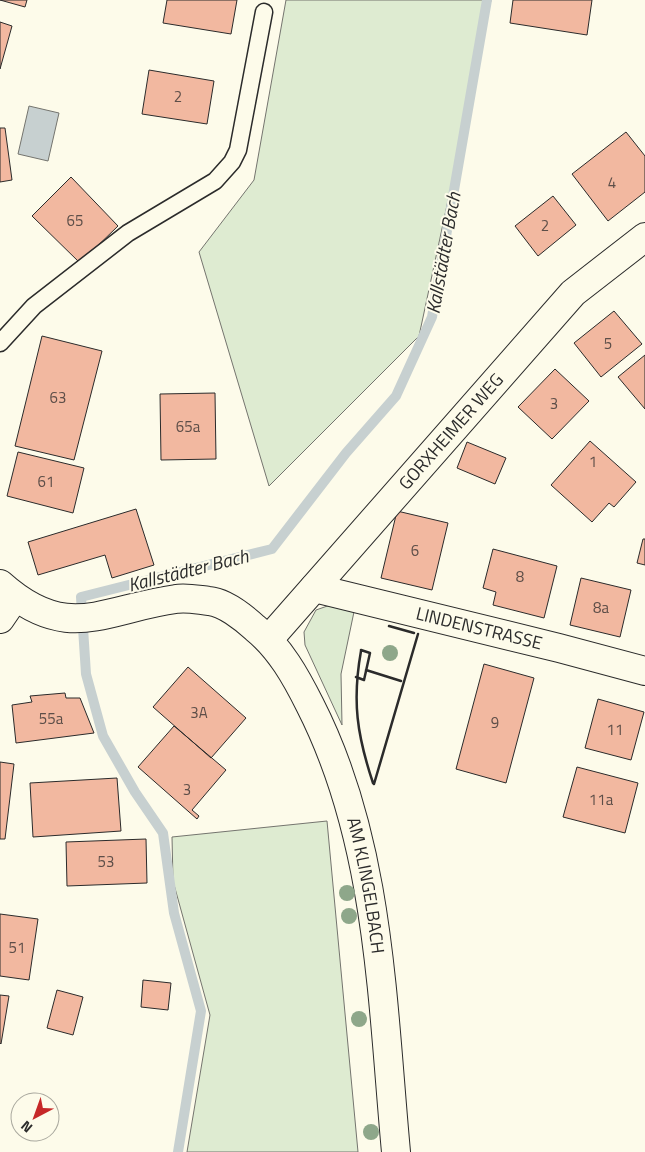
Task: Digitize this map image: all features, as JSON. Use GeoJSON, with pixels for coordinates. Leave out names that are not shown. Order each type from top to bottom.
{"type":"FeatureCollection","features":[{"type":"Feature","properties":{"kind":"street","name":"GORXHEIMER WEG"},"geometry":{"type":"LineString","coordinates":[[269,639],[573,293],[645,237]]}},
{"type":"Feature","properties":{"kind":"street","name":"LINDENSTRASSE"},"geometry":{"type":"LineString","coordinates":[[314,588],[645,671]]}},
{"type":"Feature","properties":{"kind":"street"},"geometry":{"type":"LineString","coordinates":[[5,600],[68,619],[100,617],[177,598],[213,601],[244,618],[269,639]]}},
{"type":"Feature","properties":{"kind":"street","name":"AM KLINGELBACH"},"geometry":{"type":"LineString","coordinates":[[269,639],[296,678],[326,735],[342,780],[364,861],[376,932],[396,1152]]}},
{"type":"Feature","properties":{"kind":"lane"},"geometry":{"type":"LineString","coordinates":[[0,343],[34,306],[128,233],[215,181],[232,162],[238,150],[264,12]]}},
{"type":"Feature","properties":{"kind":"green space"},"geometry":{"type":"Polygon","coordinates":[[[286,0],[491,0],[419,336],[269,486],[199,252],[254,180],[286,0]]]}},
{"type":"Feature","properties":{"kind":"green space"},"geometry":{"type":"Polygon","coordinates":[[[333,604],[355,607],[341,674],[342,725],[305,645],[304,632],[316,610],[333,604]]]}},
{"type":"Feature","properties":{"kind":"green space"},"geometry":{"type":"Polygon","coordinates":[[[327,821],[358,1152],[187,1152],[210,1015],[173,881],[172,837],[327,821]]]}},
{"type":"Feature","properties":{"kind":"shaded area"},"geometry":{"type":"Polygon","coordinates":[[[29,106],[59,113],[48,161],[18,154],[29,106]]]}},
{"type":"Feature","properties":{"kind":"building"},"geometry":{"type":"Polygon","coordinates":[[[0,0],[27,0],[25,7],[0,0]]]}},
{"type":"Feature","properties":{"kind":"building"},"geometry":{"type":"Polygon","coordinates":[[[167,0],[237,0],[231,34],[163,23],[167,0]]]}},
{"type":"Feature","properties":{"kind":"building"},"geometry":{"type":"Polygon","coordinates":[[[513,0],[592,0],[587,35],[510,23],[513,0]]]}},
{"type":"Feature","properties":{"kind":"building"},"geometry":{"type":"Polygon","coordinates":[[[0,22],[12,26],[0,69],[0,22]]]}},
{"type":"Feature","properties":{"kind":"building"},"geometry":{"type":"Polygon","coordinates":[[[149,70],[214,81],[207,124],[142,114],[149,70]]]}},
{"type":"Feature","properties":{"kind":"building"},"geometry":{"type":"Polygon","coordinates":[[[0,128],[5,128],[12,180],[0,182],[0,128]]]}},
{"type":"Feature","properties":{"kind":"building"},"geometry":{"type":"Polygon","coordinates":[[[626,132],[645,156],[645,192],[608,221],[572,174],[626,132]]]}},
{"type":"Feature","properties":{"kind":"building"},"geometry":{"type":"Polygon","coordinates":[[[71,177],[118,226],[80,263],[32,216],[71,177]]]}},
{"type":"Feature","properties":{"kind":"building"},"geometry":{"type":"Polygon","coordinates":[[[553,196],[576,225],[538,256],[515,226],[553,196]]]}},
{"type":"Feature","properties":{"kind":"building"},"geometry":{"type":"Polygon","coordinates":[[[614,311],[642,344],[601,377],[574,343],[614,311]]]}},
{"type":"Feature","properties":{"kind":"building"},"geometry":{"type":"Polygon","coordinates":[[[42,336],[102,351],[74,460],[15,446],[42,336]]]}},
{"type":"Feature","properties":{"kind":"building"},"geometry":{"type":"Polygon","coordinates":[[[645,355],[645,409],[618,377],[645,355]]]}},
{"type":"Feature","properties":{"kind":"building"},"geometry":{"type":"Polygon","coordinates":[[[555,369],[589,401],[552,439],[518,407],[555,369]]]}},
{"type":"Feature","properties":{"kind":"building"},"geometry":{"type":"Polygon","coordinates":[[[215,393],[216,459],[161,460],[160,394],[215,393]]]}},
{"type":"Feature","properties":{"kind":"building"},"geometry":{"type":"Polygon","coordinates":[[[590,441],[636,482],[614,507],[609,503],[592,522],[551,485],[590,441]]]}},
{"type":"Feature","properties":{"kind":"building"},"geometry":{"type":"Polygon","coordinates":[[[467,442],[506,458],[495,484],[457,468],[467,442]]]}},
{"type":"Feature","properties":{"kind":"building"},"geometry":{"type":"Polygon","coordinates":[[[18,452],[84,468],[73,513],[7,496],[18,452]]]}},
{"type":"Feature","properties":{"kind":"building"},"geometry":{"type":"Polygon","coordinates":[[[136,509],[154,565],[112,578],[105,555],[38,575],[28,542],[136,509]]]}},
{"type":"Feature","properties":{"kind":"building"},"geometry":{"type":"Polygon","coordinates":[[[397,511],[448,523],[432,590],[381,578],[397,511]]]}},
{"type":"Feature","properties":{"kind":"building"},"geometry":{"type":"Polygon","coordinates":[[[643,539],[645,539],[645,565],[637,563],[643,539]]]}},
{"type":"Feature","properties":{"kind":"building"},"geometry":{"type":"Polygon","coordinates":[[[493,549],[557,566],[544,618],[493,605],[496,592],[483,588],[493,549]]]}},
{"type":"Feature","properties":{"kind":"building"},"geometry":{"type":"Polygon","coordinates":[[[581,578],[631,590],[620,637],[570,625],[581,578]]]}},
{"type":"Feature","properties":{"kind":"building"},"geometry":{"type":"Polygon","coordinates":[[[484,664],[534,678],[506,783],[456,769],[484,664]]]}},
{"type":"Feature","properties":{"kind":"building"},"geometry":{"type":"Polygon","coordinates":[[[188,667],[246,718],[211,758],[153,707],[188,667]]]}},
{"type":"Feature","properties":{"kind":"building"},"geometry":{"type":"Polygon","coordinates":[[[65,693],[66,698],[80,698],[94,733],[16,743],[12,705],[32,702],[30,696],[65,693]]]}},
{"type":"Feature","properties":{"kind":"building"},"geometry":{"type":"Polygon","coordinates":[[[598,699],[644,712],[631,760],[585,748],[598,699]]]}},
{"type":"Feature","properties":{"kind":"building"},"geometry":{"type":"Polygon","coordinates":[[[174,726],[226,770],[192,810],[199,816],[197,819],[138,767],[174,726]]]}},
{"type":"Feature","properties":{"kind":"building"},"geometry":{"type":"Polygon","coordinates":[[[0,762],[14,764],[5,839],[0,839],[0,762]]]}},
{"type":"Feature","properties":{"kind":"building"},"geometry":{"type":"Polygon","coordinates":[[[577,767],[638,783],[625,833],[563,817],[577,767]]]}},
{"type":"Feature","properties":{"kind":"building"},"geometry":{"type":"Polygon","coordinates":[[[117,778],[121,831],[33,837],[30,783],[117,778]]]}},
{"type":"Feature","properties":{"kind":"building"},"geometry":{"type":"Polygon","coordinates":[[[146,839],[147,883],[67,886],[66,842],[146,839]]]}},
{"type":"Feature","properties":{"kind":"building"},"geometry":{"type":"Polygon","coordinates":[[[0,914],[38,919],[29,980],[0,976],[0,914]]]}},
{"type":"Feature","properties":{"kind":"building"},"geometry":{"type":"Polygon","coordinates":[[[143,980],[171,983],[168,1010],[141,1007],[143,980]]]}},
{"type":"Feature","properties":{"kind":"building"},"geometry":{"type":"Polygon","coordinates":[[[57,990],[83,997],[73,1035],[47,1028],[57,990]]]}},
{"type":"Feature","properties":{"kind":"building"},"geometry":{"type":"Polygon","coordinates":[[[0,995],[9,996],[1,1044],[0,1043],[0,995]]]}},
{"type":"Feature","properties":{"kind":"waterway","name":"Kallstädter Bach"},"geometry":{"type":"LineString","coordinates":[[178,1152],[201,1011],[174,913],[163,833],[135,792],[103,736],[86,674],[81,597],[272,549],[346,453],[396,396],[432,317],[487,0]]}},
{"type":"Feature","properties":{"kind":"wall"},"geometry":{"type":"LineString","coordinates":[[389,626],[414,633]]}},
{"type":"Feature","properties":{"kind":"wall"},"geometry":{"type":"LineString","coordinates":[[374,784],[418,634]]}},
{"type":"Feature","properties":{"kind":"wall"},"geometry":{"type":"LineString","coordinates":[[356,677],[364,680],[370,653],[361,650]]}},
{"type":"Feature","properties":{"kind":"wall"},"geometry":{"type":"LineString","coordinates":[[361,651],[357,686],[358,718],[363,749],[373,783]]}},
{"type":"Feature","properties":{"kind":"wall"},"geometry":{"type":"LineString","coordinates":[[366,670],[401,681]]}}]}
